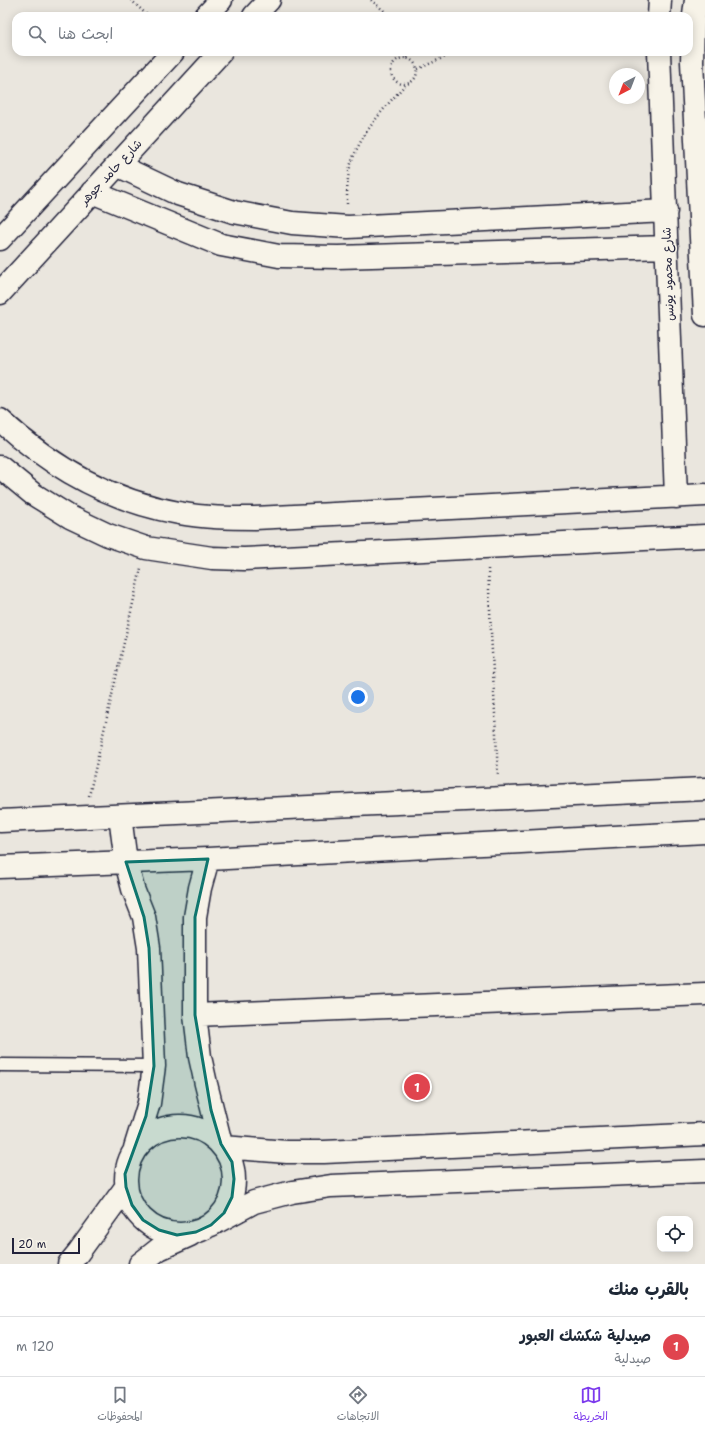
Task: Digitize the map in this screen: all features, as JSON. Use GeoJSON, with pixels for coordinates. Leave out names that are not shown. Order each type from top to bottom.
{"type":"FeatureCollection","features":[{"type":"Feature","properties":{"kind":"street"},"geometry":{"type":"LineString","coordinates":[[210,12],[221,0]]}},
{"type":"Feature","properties":{"kind":"street"},"geometry":{"type":"LineString","coordinates":[[258,12],[269,0]]}},
{"type":"Feature","properties":{"kind":"street"},"geometry":{"type":"LineString","coordinates":[[659,12],[660,0]]}},
{"type":"Feature","properties":{"kind":"street"},"geometry":{"type":"LineString","coordinates":[[693,17],[696,0]]}},
{"type":"Feature","properties":{"kind":"street"},"geometry":{"type":"LineString","coordinates":[[0,239],[169,56]]}},
{"type":"Feature","properties":{"kind":"street","name":"شارع حامد جوهر"},"geometry":{"type":"LineString","coordinates":[[0,292],[217,56]]}},
{"type":"Feature","properties":{"kind":"street","name":"شارع محمود يونس"},"geometry":{"type":"LineString","coordinates":[[659,56],[676,497]]}},
{"type":"Feature","properties":{"kind":"street"},"geometry":{"type":"LineString","coordinates":[[692,56],[705,315]]}},
{"type":"Feature","properties":{"kind":"street"},"geometry":{"type":"LineString","coordinates":[[117,165],[178,194],[234,212],[292,223],[348,227],[666,211]]}},
{"type":"Feature","properties":{"kind":"street"},"geometry":{"type":"LineString","coordinates":[[92,192],[221,245],[279,256],[338,257],[667,247]]}},
{"type":"Feature","properties":{"kind":"street"},"geometry":{"type":"LineString","coordinates":[[0,420],[38,453],[71,474],[105,491],[141,504],[179,513],[217,518],[256,518],[705,495]]}},
{"type":"Feature","properties":{"kind":"street"},"geometry":{"type":"LineString","coordinates":[[0,467],[33,494],[70,517],[108,534],[146,548],[212,558],[244,559],[705,536]]}},
{"type":"Feature","properties":{"kind":"street"},"geometry":{"type":"LineString","coordinates":[[0,821],[705,789]]}},
{"type":"Feature","properties":{"kind":"street"},"geometry":{"type":"LineString","coordinates":[[120,816],[126,862],[133,889],[144,917],[149,948],[154,1066],[149,1103],[125,1174],[126,1187],[132,1205],[143,1220],[159,1230],[177,1235],[204,1229],[224,1212],[232,1197],[234,1179],[232,1162],[222,1145],[206,1084],[200,1058],[196,1015],[196,917],[200,888],[208,859]]}},
{"type":"Feature","properties":{"kind":"street"},"geometry":{"type":"LineString","coordinates":[[0,868],[208,859],[705,832]]}},
{"type":"Feature","properties":{"kind":"street"},"geometry":{"type":"LineString","coordinates":[[196,1015],[705,994]]}},
{"type":"Feature","properties":{"kind":"street"},"geometry":{"type":"LineString","coordinates":[[134,1150],[146,1137],[160,1129],[176,1125],[193,1127],[208,1133],[222,1145],[287,1152],[395,1149],[705,1134]]}},
{"type":"Feature","properties":{"kind":"street"},"geometry":{"type":"LineString","coordinates":[[395,1149],[398,1183]]}},
{"type":"Feature","properties":{"kind":"street"},"geometry":{"type":"LineString","coordinates":[[140,1264],[159,1249],[204,1229],[254,1202],[292,1192],[331,1186],[398,1183],[703,1174]]}},
{"type":"Feature","properties":{"kind":"street"},"geometry":{"type":"LineString","coordinates":[[69,1264],[126,1187]]}},
{"type":"Feature","properties":{"kind":"lane"},"geometry":{"type":"LineString","coordinates":[[0,1064],[154,1066]]}},
{"type":"Feature","properties":{"kind":"path"},"geometry":{"type":"LineString","coordinates":[[131,0],[144,12]]}},
{"type":"Feature","properties":{"kind":"path"},"geometry":{"type":"LineString","coordinates":[[371,0],[385,12]]}},
{"type":"Feature","properties":{"kind":"path"},"geometry":{"type":"LineString","coordinates":[[418,68],[446,56]]}},
{"type":"Feature","properties":{"kind":"path"},"geometry":{"type":"LineString","coordinates":[[348,227],[348,178],[354,155],[373,124],[388,104],[405,85],[411,83],[416,77],[418,68],[416,64],[404,57],[397,59],[392,64],[391,71],[393,78],[398,83],[405,85]]}},
{"type":"Feature","properties":{"kind":"path"},"geometry":{"type":"LineString","coordinates":[[487,546],[499,799]]}},
{"type":"Feature","properties":{"kind":"path"},"geometry":{"type":"LineString","coordinates":[[84,818],[146,548]]}},
{"type":"Feature","properties":{"kind":"highlighted area"},"geometry":{"type":"Polygon","coordinates":[[[208,859],[195,917],[195,1015],[211,1110],[221,1144],[232,1162],[234,1179],[232,1197],[224,1213],[211,1225],[196,1232],[177,1235],[159,1230],[143,1220],[132,1205],[126,1187],[125,1174],[146,1116],[154,1066],[149,948],[144,917],[126,862],[208,859]]]}},
{"type":"Feature","properties":{"kind":"place","name":"صيدلية شكشك العبور"},"geometry":{"type":"Point","coordinates":[417,1087]}}]}
